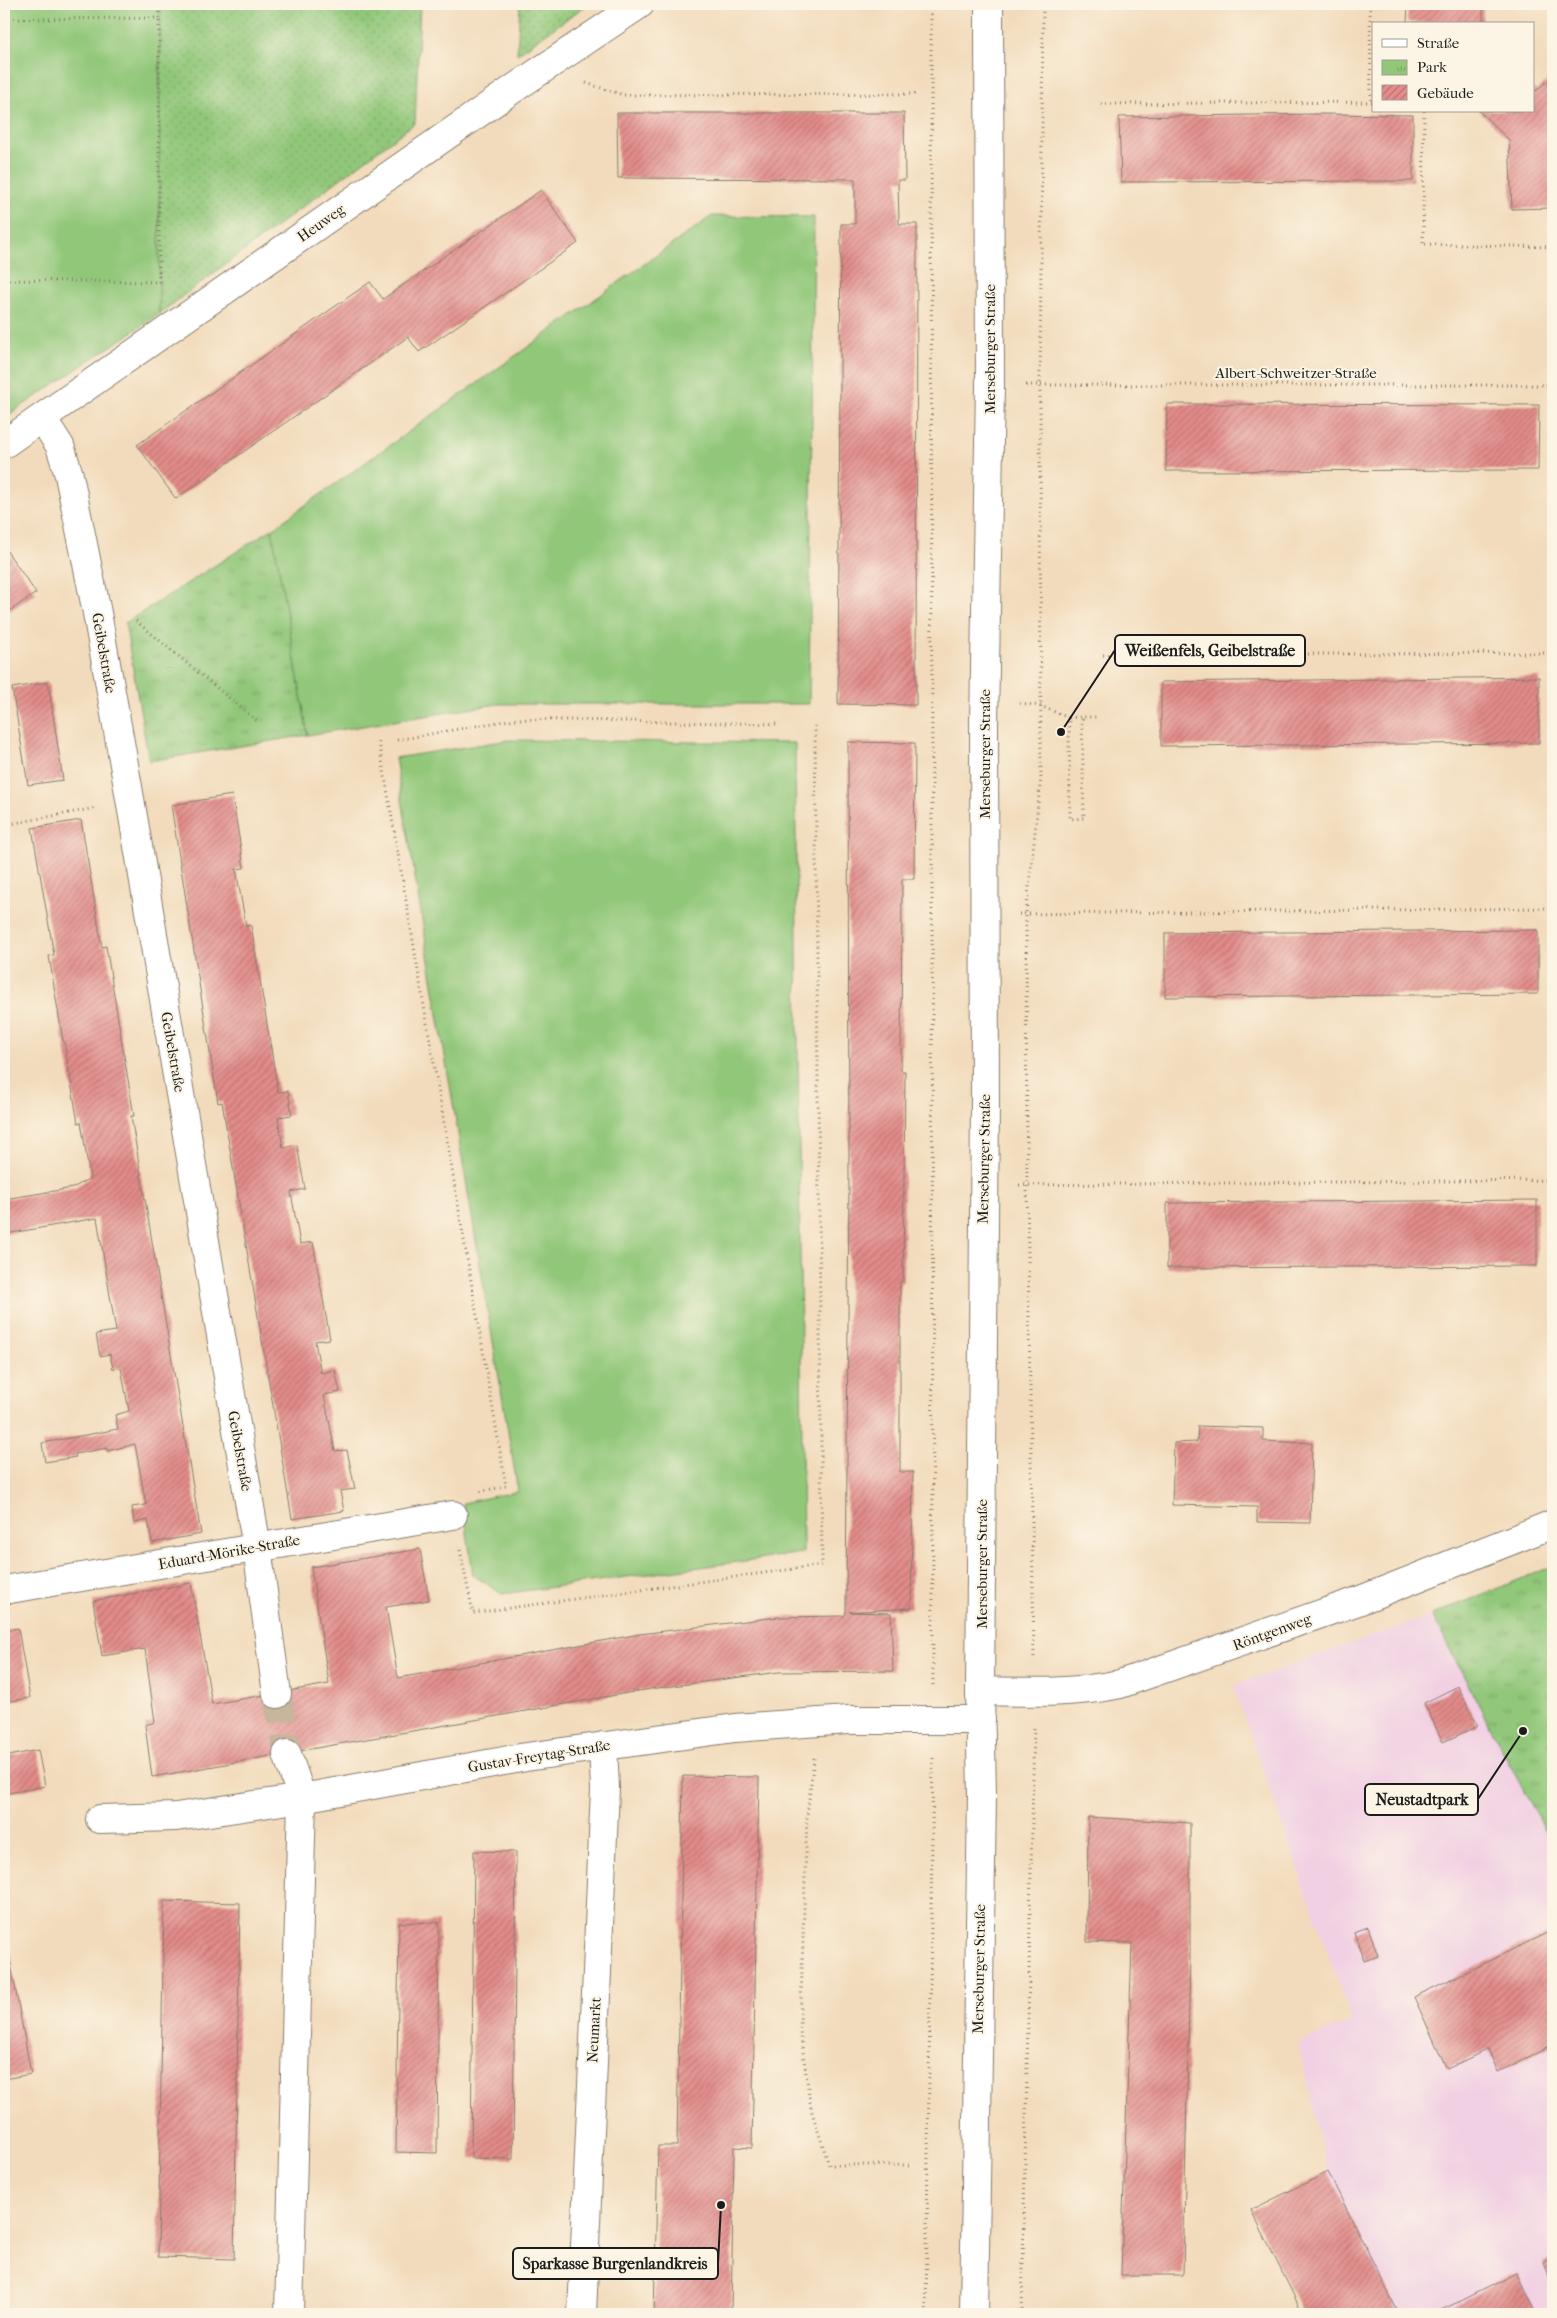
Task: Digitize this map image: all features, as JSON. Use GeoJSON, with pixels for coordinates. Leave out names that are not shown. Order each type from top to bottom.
{"type":"FeatureCollection","features":[{"type":"Feature","properties":{"kind":"street","name":"Heuweg"},"geometry":{"type":"LineString","coordinates":[[4,444],[543,68],[640,4]]}},
{"type":"Feature","properties":{"kind":"street","name":"Merseburger Straße"},"geometry":{"type":"LineString","coordinates":[[974,2314],[982,1796],[980,1691],[984,1186],[984,700],[990,387],[988,4]]}},
{"type":"Feature","properties":{"kind":"street","name":"Geibelstraße"},"geometry":{"type":"LineString","coordinates":[[42,418],[60,446],[69,474],[97,613],[257,1548],[277,1694]]}},
{"type":"Feature","properties":{"kind":"street","name":"Eduard-Mörike-Straße"},"geometry":{"type":"LineString","coordinates":[[4,1590],[453,1514]]}},
{"type":"Feature","properties":{"kind":"street","name":"Röntgenweg"},"geometry":{"type":"LineString","coordinates":[[980,1691],[1035,1692],[1083,1690],[1120,1684],[1358,1601],[1553,1524]]}},
{"type":"Feature","properties":{"kind":"street","name":"Gustav-Freytag-Straße"},"geometry":{"type":"LineString","coordinates":[[100,1819],[176,1817],[302,1798],[526,1757],[735,1728],[848,1720],[981,1720]]}},
{"type":"Feature","properties":{"kind":"street","name":"Neumarkt"},"geometry":{"type":"LineString","coordinates":[[582,2314],[605,1789],[603,1746]]}},
{"type":"Feature","properties":{"kind":"street"},"geometry":{"type":"LineString","coordinates":[[287,1754],[302,1798],[288,2314]]}},
{"type":"Feature","properties":{"kind":"path"},"geometry":{"type":"LineString","coordinates":[[4,280],[159,282],[158,4]]}},
{"type":"Feature","properties":{"kind":"path"},"geometry":{"type":"LineString","coordinates":[[926,2314],[934,1720],[931,4]]}},
{"type":"Feature","properties":{"kind":"path"},"geometry":{"type":"LineString","coordinates":[[1022,2314],[1035,1692],[1027,1184],[1026,914],[1041,777],[1040,384],[1043,4]]}},
{"type":"Feature","properties":{"kind":"path"},"geometry":{"type":"LineString","coordinates":[[1101,104],[1372,102],[1370,4]]}},
{"type":"Feature","properties":{"kind":"path"},"geometry":{"type":"LineString","coordinates":[[4,19],[159,18]]}},
{"type":"Feature","properties":{"kind":"path"},"geometry":{"type":"LineString","coordinates":[[543,68],[623,95],[916,94]]}},
{"type":"Feature","properties":{"kind":"path"},"geometry":{"type":"LineString","coordinates":[[1424,112],[1424,244],[1553,247]]}},
{"type":"Feature","properties":{"kind":"path","name":"Albert-Schweitzer-Straße"},"geometry":{"type":"LineString","coordinates":[[1040,384],[1553,385]]}},
{"type":"Feature","properties":{"kind":"path"},"geometry":{"type":"LineString","coordinates":[[97,613],[122,608],[257,721]]}},
{"type":"Feature","properties":{"kind":"path"},"geometry":{"type":"LineString","coordinates":[[1103,655],[1553,653]]}},
{"type":"Feature","properties":{"kind":"path"},"geometry":{"type":"LineString","coordinates":[[984,700],[1041,706],[1069,718],[1097,717]]}},
{"type":"Feature","properties":{"kind":"path"},"geometry":{"type":"LineString","coordinates":[[1069,718],[1070,819],[1084,818],[1082,717]]}},
{"type":"Feature","properties":{"kind":"path"},"geometry":{"type":"LineString","coordinates":[[397,740],[515,719],[778,724]]}},
{"type":"Feature","properties":{"kind":"path"},"geometry":{"type":"LineString","coordinates":[[379,742],[506,1486],[456,1497],[453,1514],[473,1612],[822,1565],[815,725]]}},
{"type":"Feature","properties":{"kind":"path"},"geometry":{"type":"LineString","coordinates":[[4,825],[130,801]]}},
{"type":"Feature","properties":{"kind":"path"},"geometry":{"type":"LineString","coordinates":[[1038,914],[1553,908]]}},
{"type":"Feature","properties":{"kind":"path"},"geometry":{"type":"LineString","coordinates":[[984,1186],[1027,1184],[1553,1180]]}},
{"type":"Feature","properties":{"kind":"path"},"geometry":{"type":"LineString","coordinates":[[819,1723],[807,1816],[800,2031],[811,2109],[829,2165],[909,2165]]}},
{"type":"Feature","properties":{"kind":"shaded area"},"geometry":{"type":"Polygon","coordinates":[[[1432,1615],[1553,1847],[1553,2314],[1303,2314],[1251,2210],[1328,2172],[1298,2043],[1352,2021],[1233,1686],[1432,1615]]]}},
{"type":"Feature","properties":{"kind":"green space"},"geometry":{"type":"Polygon","coordinates":[[[4,4],[160,4],[159,314],[4,418],[4,4]]]}},
{"type":"Feature","properties":{"kind":"green space"},"geometry":{"type":"Polygon","coordinates":[[[160,4],[420,4],[415,123],[159,314],[160,4]]]}},
{"type":"Feature","properties":{"kind":"green space"},"geometry":{"type":"Polygon","coordinates":[[[520,4],[588,4],[517,54],[520,4]]]}},
{"type":"Feature","properties":{"kind":"green space"},"geometry":{"type":"Polygon","coordinates":[[[712,216],[814,217],[809,704],[498,704],[308,735],[272,529],[712,216]]]}},
{"type":"Feature","properties":{"kind":"green space"},"geometry":{"type":"Polygon","coordinates":[[[272,529],[308,735],[149,761],[125,623],[272,529]]]}},
{"type":"Feature","properties":{"kind":"green space"},"geometry":{"type":"Polygon","coordinates":[[[509,740],[795,743],[803,1553],[502,1594],[473,1575],[463,1503],[518,1491],[395,758],[509,740]]]}},
{"type":"Feature","properties":{"kind":"green space"},"geometry":{"type":"Polygon","coordinates":[[[1553,1566],[1553,1847],[1432,1615],[1553,1566]]]}},
{"type":"Feature","properties":{"kind":"building"},"geometry":{"type":"Polygon","coordinates":[[[1408,4],[1483,4],[1483,22],[1407,22],[1408,4]]]}},
{"type":"Feature","properties":{"kind":"building"},"geometry":{"type":"Polygon","coordinates":[[[1553,76],[1553,208],[1512,209],[1509,140],[1480,112],[1534,112],[1534,88],[1536,91],[1553,76]]]}},
{"type":"Feature","properties":{"kind":"building"},"geometry":{"type":"Polygon","coordinates":[[[617,113],[904,113],[905,180],[898,180],[899,224],[917,224],[916,705],[838,704],[841,224],[855,224],[855,179],[618,178],[617,113]]]}},
{"type":"Feature","properties":{"kind":"building"},"geometry":{"type":"Polygon","coordinates":[[[1317,114],[1413,115],[1413,181],[1121,182],[1119,117],[1317,114]]]}},
{"type":"Feature","properties":{"kind":"building"},"geometry":{"type":"Polygon","coordinates":[[[541,190],[578,243],[419,352],[408,337],[176,499],[137,445],[370,282],[383,299],[541,190]]]}},
{"type":"Feature","properties":{"kind":"building"},"geometry":{"type":"Polygon","coordinates":[[[1167,404],[1539,405],[1538,470],[1166,471],[1167,404]]]}},
{"type":"Feature","properties":{"kind":"building"},"geometry":{"type":"Polygon","coordinates":[[[4,547],[36,593],[4,615],[4,547]]]}},
{"type":"Feature","properties":{"kind":"building"},"geometry":{"type":"Polygon","coordinates":[[[1539,677],[1539,743],[1161,746],[1161,682],[1539,677]]]}},
{"type":"Feature","properties":{"kind":"building"},"geometry":{"type":"Polygon","coordinates":[[[48,682],[63,780],[28,785],[12,688],[48,682]]]}},
{"type":"Feature","properties":{"kind":"building"},"geometry":{"type":"Polygon","coordinates":[[[848,742],[915,743],[914,879],[902,879],[901,1071],[905,1071],[903,1281],[900,1282],[900,1472],[913,1472],[911,1608],[849,1612],[891,1613],[893,1671],[779,1672],[650,1689],[152,1777],[145,1725],[155,1722],[145,1649],[102,1656],[93,1601],[191,1583],[212,1704],[329,1684],[311,1567],[420,1549],[429,1600],[386,1607],[398,1678],[640,1634],[778,1617],[844,1616],[846,1612],[849,1176],[848,742]]]}},
{"type":"Feature","properties":{"kind":"building"},"geometry":{"type":"Polygon","coordinates":[[[232,795],[244,868],[236,869],[246,926],[251,925],[278,1092],[288,1091],[292,1115],[278,1117],[283,1148],[297,1145],[305,1189],[291,1192],[300,1244],[313,1242],[330,1339],[315,1341],[318,1358],[321,1373],[335,1370],[340,1392],[324,1395],[335,1451],[347,1450],[355,1489],[340,1491],[344,1511],[292,1519],[222,1102],[218,1103],[171,805],[232,795]]]}},
{"type":"Feature","properties":{"kind":"building"},"geometry":{"type":"Polygon","coordinates":[[[81,820],[102,947],[106,946],[134,1116],[131,1116],[201,1534],[152,1543],[148,1520],[134,1523],[132,1507],[146,1505],[135,1444],[107,1451],[107,1448],[75,1454],[76,1457],[45,1462],[42,1443],[118,1429],[115,1415],[129,1411],[121,1368],[113,1369],[110,1354],[100,1356],[96,1334],[116,1331],[97,1218],[6,1234],[4,1218],[4,1199],[73,1188],[90,1178],[81,1122],[78,1123],[63,1041],[49,956],[54,955],[32,828],[81,820]]]}},
{"type":"Feature","properties":{"kind":"building"},"geometry":{"type":"Polygon","coordinates":[[[1538,930],[1538,994],[1165,997],[1165,933],[1538,930]]]}},
{"type":"Feature","properties":{"kind":"building"},"geometry":{"type":"Polygon","coordinates":[[[1537,1200],[1537,1266],[1167,1268],[1167,1203],[1537,1200]]]}},
{"type":"Feature","properties":{"kind":"building"},"geometry":{"type":"Polygon","coordinates":[[[1198,1426],[1263,1428],[1263,1441],[1312,1443],[1310,1523],[1257,1522],[1257,1507],[1172,1505],[1174,1443],[1197,1442],[1198,1426]]]}},
{"type":"Feature","properties":{"kind":"building"},"geometry":{"type":"Polygon","coordinates":[[[18,1628],[30,1698],[4,1702],[4,1630],[18,1628]]]}},
{"type":"Feature","properties":{"kind":"building"},"geometry":{"type":"Polygon","coordinates":[[[1458,1686],[1478,1726],[1443,1742],[1424,1703],[1458,1686]]]}},
{"type":"Feature","properties":{"kind":"building"},"geometry":{"type":"Polygon","coordinates":[[[38,1750],[45,1786],[4,1794],[4,1757],[38,1750]]]}},
{"type":"Feature","properties":{"kind":"building"},"geometry":{"type":"Polygon","coordinates":[[[683,1776],[759,1777],[752,2148],[734,2147],[731,2314],[654,2314],[658,2146],[677,2146],[683,1776]]]}},
{"type":"Feature","properties":{"kind":"building"},"geometry":{"type":"Polygon","coordinates":[[[1088,1817],[1190,1823],[1190,1958],[1183,2275],[1121,2275],[1132,1943],[1087,1942],[1088,1817]]]}},
{"type":"Feature","properties":{"kind":"building"},"geometry":{"type":"Polygon","coordinates":[[[474,1851],[516,1852],[513,2159],[471,2158],[474,1851]]]}},
{"type":"Feature","properties":{"kind":"building"},"geometry":{"type":"Polygon","coordinates":[[[164,1901],[240,1903],[234,2259],[158,2257],[164,1901]]]}},
{"type":"Feature","properties":{"kind":"building"},"geometry":{"type":"Polygon","coordinates":[[[439,1922],[437,2153],[396,2152],[399,1923],[439,1922]]]}},
{"type":"Feature","properties":{"kind":"building"},"geometry":{"type":"Polygon","coordinates":[[[4,1926],[31,2074],[4,2079],[4,1926]]]}},
{"type":"Feature","properties":{"kind":"building"},"geometry":{"type":"Polygon","coordinates":[[[1368,1927],[1378,1956],[1364,1961],[1354,1932],[1368,1927]]]}},
{"type":"Feature","properties":{"kind":"building"},"geometry":{"type":"Polygon","coordinates":[[[1553,1930],[1553,2045],[1498,2072],[1488,2049],[1447,2069],[1414,1997],[1553,1930]]]}},
{"type":"Feature","properties":{"kind":"building"},"geometry":{"type":"Polygon","coordinates":[[[1328,2172],[1399,2314],[1303,2314],[1251,2210],[1328,2172]]]}},
{"type":"Feature","properties":{"kind":"building"},"geometry":{"type":"Polygon","coordinates":[[[1553,2259],[1553,2285],[1544,2263],[1553,2259]]]}},
{"type":"Feature","properties":{"kind":"building"},"geometry":{"type":"Polygon","coordinates":[[[1517,2273],[1537,2314],[1432,2314],[1463,2300],[1517,2273]]]}},
{"type":"Feature","properties":{"kind":"tunnel"},"geometry":{"type":"LineString","coordinates":[[277,1694],[287,1754]]}},
{"type":"Feature","properties":{"kind":"place","name":"Weißenfels, Geibelstraße"},"geometry":{"type":"Point","coordinates":[1061,732]}},
{"type":"Feature","properties":{"kind":"place","name":"Neustadtpark"},"geometry":{"type":"Point","coordinates":[1523,1731]}},
{"type":"Feature","properties":{"kind":"place","name":"Sparkasse Burgenlandkreis"},"geometry":{"type":"Point","coordinates":[721,2205]}}]}
